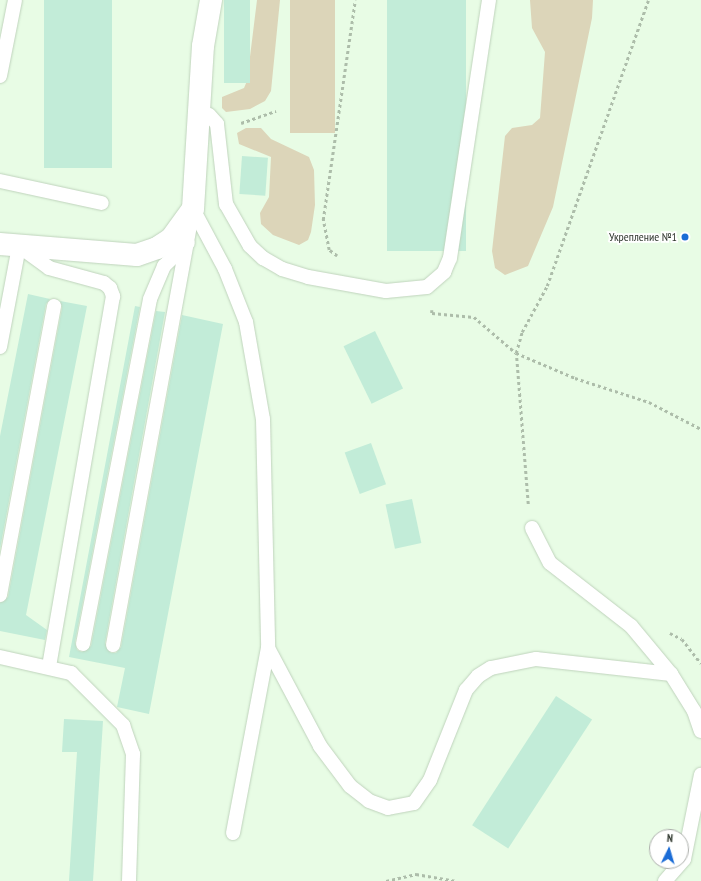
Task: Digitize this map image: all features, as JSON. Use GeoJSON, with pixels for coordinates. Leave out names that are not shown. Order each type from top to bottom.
{"type":"FeatureCollection","features":[{"type":"Feature","properties":{"kind":"street"},"geometry":{"type":"LineString","coordinates":[[10,246],[137,255],[157,248],[171,239],[193,209],[203,46],[211,0]]}},
{"type":"Feature","properties":{"kind":"lane"},"geometry":{"type":"LineString","coordinates":[[0,76],[15,0]]}},
{"type":"Feature","properties":{"kind":"lane"},"geometry":{"type":"LineString","coordinates":[[199,112],[209,115],[217,124],[226,204],[250,246],[263,258],[282,270],[308,277],[386,291],[408,291],[434,284],[444,272],[450,258],[489,0]]}},
{"type":"Feature","properties":{"kind":"lane"},"geometry":{"type":"LineString","coordinates":[[0,181],[102,203]]}},
{"type":"Feature","properties":{"kind":"lane"},"geometry":{"type":"LineString","coordinates":[[113,645],[193,209]]}},
{"type":"Feature","properties":{"kind":"lane"},"geometry":{"type":"LineString","coordinates":[[193,209],[225,269],[246,322],[263,420],[268,648],[233,833]]}},
{"type":"Feature","properties":{"kind":"lane"},"geometry":{"type":"LineString","coordinates":[[83,644],[150,299],[164,266],[188,242]]}},
{"type":"Feature","properties":{"kind":"lane"},"geometry":{"type":"LineString","coordinates":[[0,347],[10,246],[49,268],[104,283],[113,296],[49,666]]}},
{"type":"Feature","properties":{"kind":"lane"},"geometry":{"type":"LineString","coordinates":[[0,595],[54,306]]}},
{"type":"Feature","properties":{"kind":"lane"},"geometry":{"type":"LineString","coordinates":[[532,528],[550,563],[631,626],[671,674],[694,711],[701,731]]}},
{"type":"Feature","properties":{"kind":"lane"},"geometry":{"type":"LineString","coordinates":[[268,648],[320,746],[350,786],[369,801],[388,808],[414,803],[430,780],[466,690],[478,676],[491,668],[536,659],[671,674]]}},
{"type":"Feature","properties":{"kind":"lane"},"geometry":{"type":"LineString","coordinates":[[0,657],[49,666],[71,673],[86,685],[123,725],[130,740],[133,754],[129,881]]}},
{"type":"Feature","properties":{"kind":"lane"},"geometry":{"type":"LineString","coordinates":[[665,881],[684,859],[701,776]]}},
{"type":"Feature","properties":{"kind":"path"},"geometry":{"type":"LineString","coordinates":[[339,258],[329,250],[323,220],[355,0]]}},
{"type":"Feature","properties":{"kind":"path"},"geometry":{"type":"LineString","coordinates":[[532,528],[516,353],[522,332],[547,286],[648,0]]}},
{"type":"Feature","properties":{"kind":"path"},"geometry":{"type":"LineString","coordinates":[[217,124],[234,125],[276,111]]}},
{"type":"Feature","properties":{"kind":"path"},"geometry":{"type":"LineString","coordinates":[[434,284],[432,312],[474,317],[516,353],[575,378],[648,402],[701,430]]}},
{"type":"Feature","properties":{"kind":"path"},"geometry":{"type":"LineString","coordinates":[[386,881],[416,874],[456,881]]}},
{"type":"Feature","properties":{"kind":"shaded area"},"geometry":{"type":"Polygon","coordinates":[[[257,0],[280,0],[271,91],[265,101],[250,109],[226,112],[222,108],[222,97],[244,88],[247,81],[257,0]]]}},
{"type":"Feature","properties":{"kind":"shaded area"},"geometry":{"type":"Polygon","coordinates":[[[290,0],[335,0],[335,133],[290,133],[290,0]]]}},
{"type":"Feature","properties":{"kind":"shaded area"},"geometry":{"type":"Polygon","coordinates":[[[530,0],[593,0],[592,18],[553,207],[528,266],[505,275],[495,268],[492,251],[505,136],[512,128],[532,125],[540,118],[545,52],[532,28],[530,0]]]}},
{"type":"Feature","properties":{"kind":"shaded area"},"geometry":{"type":"Polygon","coordinates":[[[246,128],[261,128],[271,139],[309,157],[314,170],[315,205],[311,232],[308,240],[299,245],[273,235],[261,224],[260,213],[269,197],[271,157],[239,144],[237,133],[246,128]]]}},
{"type":"Feature","properties":{"kind":"building"},"geometry":{"type":"Polygon","coordinates":[[[44,0],[112,0],[112,168],[44,168],[44,0]]]}},
{"type":"Feature","properties":{"kind":"building"},"geometry":{"type":"Polygon","coordinates":[[[224,0],[250,0],[250,83],[224,83],[224,0]]]}},
{"type":"Feature","properties":{"kind":"building"},"geometry":{"type":"Polygon","coordinates":[[[387,0],[466,0],[466,251],[387,251],[387,0]]]}},
{"type":"Feature","properties":{"kind":"building"},"geometry":{"type":"Polygon","coordinates":[[[242,156],[268,158],[265,196],[239,194],[242,156]]]}},
{"type":"Feature","properties":{"kind":"building"},"geometry":{"type":"Polygon","coordinates":[[[28,294],[50,299],[46,304],[0,549],[0,436],[28,294]]]}},
{"type":"Feature","properties":{"kind":"building"},"geometry":{"type":"Polygon","coordinates":[[[60,301],[87,306],[26,615],[47,630],[45,640],[0,631],[0,603],[8,597],[62,308],[60,301]]]}},
{"type":"Feature","properties":{"kind":"building"},"geometry":{"type":"Polygon","coordinates":[[[135,306],[140,307],[75,642],[77,650],[82,652],[91,646],[156,311],[165,312],[105,643],[111,653],[116,653],[121,647],[182,315],[223,324],[149,714],[117,707],[125,668],[69,657],[135,306]]]}},
{"type":"Feature","properties":{"kind":"building"},"geometry":{"type":"Polygon","coordinates":[[[375,331],[403,389],[372,404],[344,346],[375,331]]]}},
{"type":"Feature","properties":{"kind":"building"},"geometry":{"type":"Polygon","coordinates":[[[371,443],[386,484],[360,494],[345,453],[371,443]]]}},
{"type":"Feature","properties":{"kind":"building"},"geometry":{"type":"Polygon","coordinates":[[[412,499],[421,543],[395,549],[386,505],[412,499]]]}},
{"type":"Feature","properties":{"kind":"building"},"geometry":{"type":"Polygon","coordinates":[[[556,696],[592,719],[508,849],[472,825],[556,696]]]}},
{"type":"Feature","properties":{"kind":"building"},"geometry":{"type":"Polygon","coordinates":[[[64,719],[103,721],[93,881],[69,881],[77,752],[62,752],[64,719]]]}},
{"type":"Feature","properties":{"kind":"place","name":"Укрепление №1"},"geometry":{"type":"Point","coordinates":[685,237]}}]}
